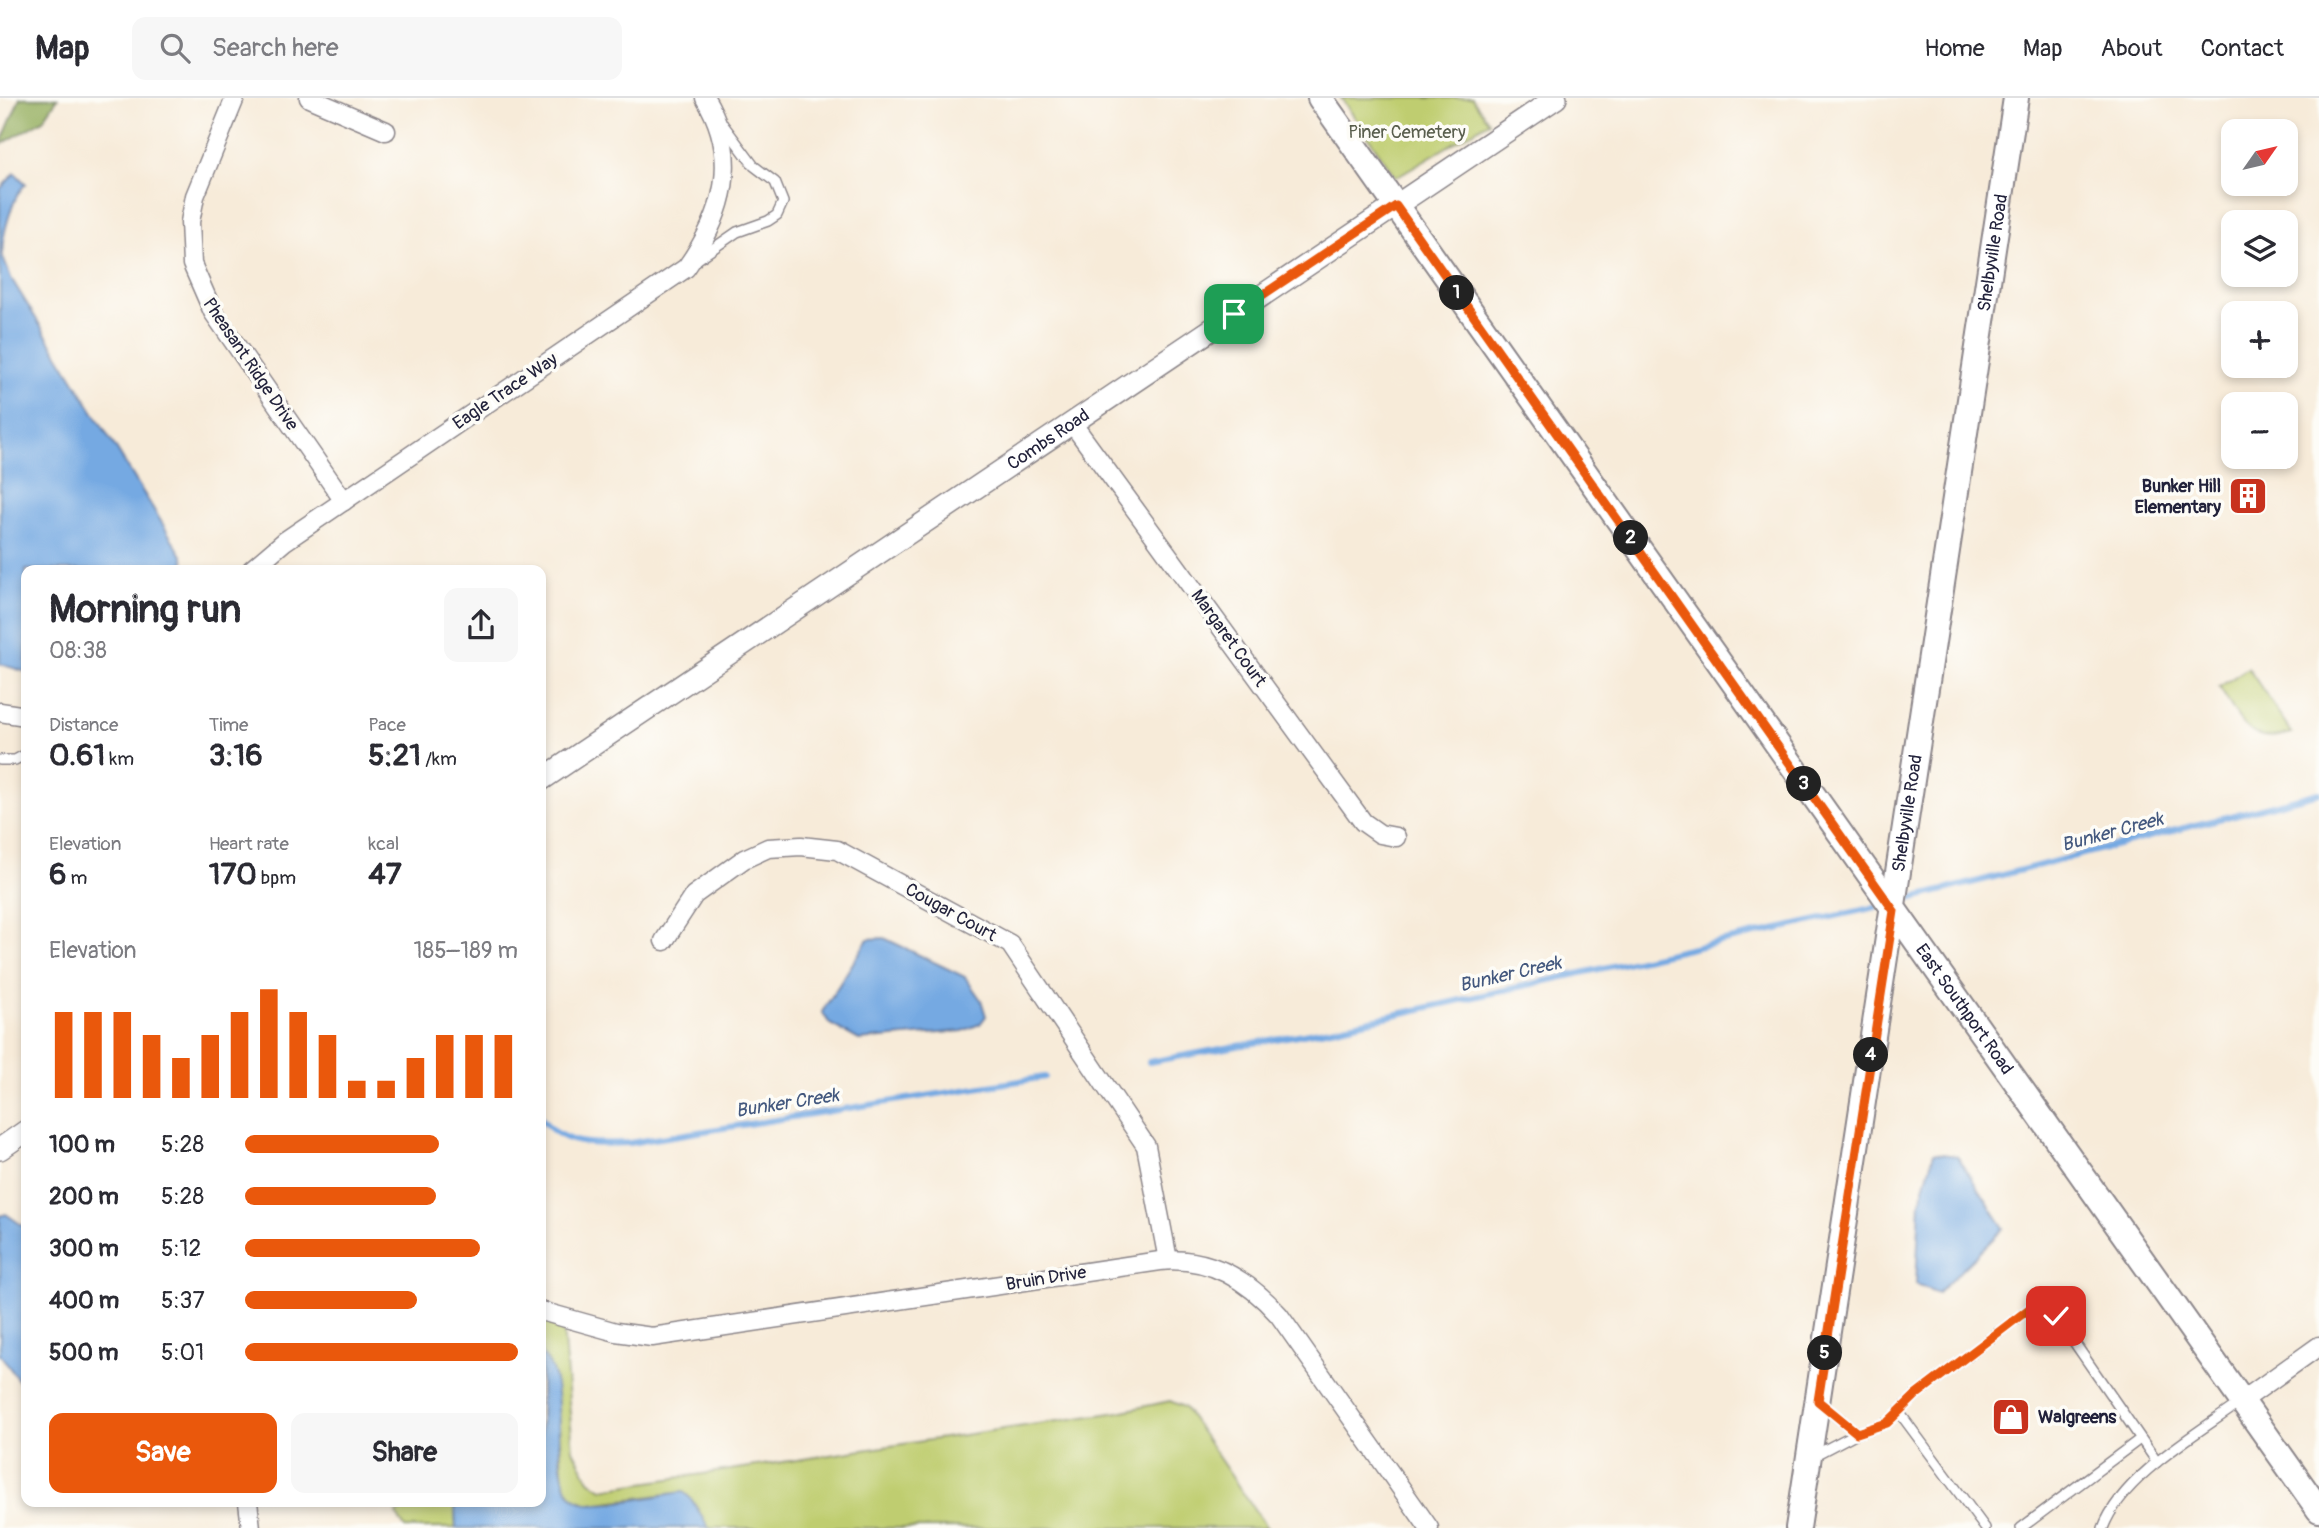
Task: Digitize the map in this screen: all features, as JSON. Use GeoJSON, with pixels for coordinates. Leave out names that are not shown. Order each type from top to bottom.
{"type":"FeatureCollection","features":[{"type":"Feature","properties":{"kind":"main road","name":"East Southport Road"},"geometry":{"type":"LineString","coordinates":[[1320,98],[2319,1510]]}},
{"type":"Feature","properties":{"kind":"main road","name":"Shelbyville Road"},"geometry":{"type":"LineString","coordinates":[[1798,1528],[2016,98]]}},
{"type":"Feature","properties":{"kind":"street","name":"Pheasant Ridge Drive"},"geometry":{"type":"LineString","coordinates":[[236,98],[195,196],[190,222],[192,264],[213,312],[344,501]]}},
{"type":"Feature","properties":{"kind":"street"},"geometry":{"type":"LineString","coordinates":[[309,98],[386,131]]}},
{"type":"Feature","properties":{"kind":"street"},"geometry":{"type":"LineString","coordinates":[[705,98],[715,113]]}},
{"type":"Feature","properties":{"kind":"street","name":"Combs Road"},"geometry":{"type":"LineString","coordinates":[[546,777],[1556,98]]}},
{"type":"Feature","properties":{"kind":"street","name":"Eagle Trace Way"},"geometry":{"type":"LineString","coordinates":[[257,565],[280,545],[686,268],[717,217],[724,185],[722,137],[715,113]]}},
{"type":"Feature","properties":{"kind":"street","name":"Margaret Court"},"geometry":{"type":"LineString","coordinates":[[1072,423],[1363,822],[1380,834],[1396,837]]}},
{"type":"Feature","properties":{"kind":"street"},"geometry":{"type":"LineString","coordinates":[[0,712],[21,715]]}},
{"type":"Feature","properties":{"kind":"street","name":"Cougar Court"},"geometry":{"type":"LineString","coordinates":[[664,941],[694,895],[744,859],[768,848],[801,846],[838,850],[1010,944],[1146,1146],[1168,1260]]}},
{"type":"Feature","properties":{"kind":"street"},"geometry":{"type":"LineString","coordinates":[[0,1149],[21,1134]]}},
{"type":"Feature","properties":{"kind":"street","name":"Bruin Drive"},"geometry":{"type":"LineString","coordinates":[[546,1312],[616,1332],[652,1337],[1168,1260],[1194,1262],[1232,1273],[1256,1290],[1279,1315],[1429,1528]]}},
{"type":"Feature","properties":{"kind":"street"},"geometry":{"type":"LineString","coordinates":[[2242,1401],[2319,1346]]}},
{"type":"Feature","properties":{"kind":"street"},"geometry":{"type":"LineString","coordinates":[[249,1507],[251,1528]]}},
{"type":"Feature","properties":{"kind":"lane"},"geometry":{"type":"LineString","coordinates":[[686,268],[733,234],[777,215],[783,202],[775,182],[754,166],[715,113]]}},
{"type":"Feature","properties":{"kind":"lane"},"geometry":{"type":"LineString","coordinates":[[0,760],[15,760],[21,757]]}},
{"type":"Feature","properties":{"kind":"lane"},"geometry":{"type":"LineString","coordinates":[[1809,1458],[1857,1433],[1887,1423],[1916,1395],[2029,1309],[2037,1307],[2056,1316],[2157,1462]]}},
{"type":"Feature","properties":{"kind":"lane"},"geometry":{"type":"LineString","coordinates":[[1818,1401],[1857,1433]]}},
{"type":"Feature","properties":{"kind":"lane"},"geometry":{"type":"LineString","coordinates":[[2103,1528],[2108,1514],[2157,1462],[2242,1401]]}},
{"type":"Feature","properties":{"kind":"lane"},"geometry":{"type":"LineString","coordinates":[[1899,1412],[1985,1528]]}},
{"type":"Feature","properties":{"kind":"lane"},"geometry":{"type":"LineString","coordinates":[[2021,1528],[2140,1439]]}},
{"type":"Feature","properties":{"kind":"green space"},"geometry":{"type":"Polygon","coordinates":[[[20,98],[58,98],[43,120],[0,145],[20,98]]]}},
{"type":"Feature","properties":{"kind":"green space","name":"Piner Cemetery"},"geometry":{"type":"Polygon","coordinates":[[[1341,98],[1472,98],[1489,122],[1396,177],[1341,98]]]}},
{"type":"Feature","properties":{"kind":"green space"},"geometry":{"type":"Polygon","coordinates":[[[2248,668],[2292,733],[2265,736],[2247,728],[2240,720],[2219,687],[2248,668]]]}},
{"type":"Feature","properties":{"kind":"green space"},"geometry":{"type":"Polygon","coordinates":[[[546,1322],[563,1327],[573,1450],[589,1480],[602,1489],[1118,1412],[1170,1401],[1184,1407],[1267,1528],[709,1528],[683,1492],[590,1504],[575,1499],[563,1484],[554,1375],[546,1362],[546,1322]]]}},
{"type":"Feature","properties":{"kind":"green space"},"geometry":{"type":"Polygon","coordinates":[[[406,1507],[456,1507],[456,1528],[405,1528],[396,1514],[406,1507]]]}},
{"type":"Feature","properties":{"kind":"water"},"geometry":{"type":"Polygon","coordinates":[[[15,173],[26,184],[12,207],[4,240],[3,257],[11,278],[183,557],[184,565],[21,565],[21,670],[0,664],[0,189],[15,173]]]}},
{"type":"Feature","properties":{"kind":"water"},"geometry":{"type":"Polygon","coordinates":[[[884,938],[965,977],[981,1000],[986,1016],[980,1024],[963,1031],[859,1040],[830,1024],[822,1012],[868,939],[884,938]]]}},
{"type":"Feature","properties":{"kind":"water"},"geometry":{"type":"Polygon","coordinates":[[[1934,1153],[1957,1156],[2004,1228],[1938,1293],[1916,1284],[1920,1202],[1934,1153]]]}},
{"type":"Feature","properties":{"kind":"water"},"geometry":{"type":"Polygon","coordinates":[[[6,1214],[21,1224],[21,1384],[0,1354],[0,1216],[6,1214]]]}},
{"type":"Feature","properties":{"kind":"water"},"geometry":{"type":"Polygon","coordinates":[[[546,1362],[557,1390],[561,1464],[565,1484],[575,1498],[592,1504],[603,1504],[683,1492],[691,1499],[709,1528],[456,1528],[455,1508],[546,1507],[546,1362]]]}},
{"type":"Feature","properties":{"kind":"waterway","name":"Bunker Creek"},"geometry":{"type":"LineString","coordinates":[[1913,898],[2319,793]]}},
{"type":"Feature","properties":{"kind":"waterway","name":"Bunker Creek"},"geometry":{"type":"LineString","coordinates":[[1149,1062],[1336,1028],[1876,907]]}},
{"type":"Feature","properties":{"kind":"waterway","name":"Bunker Creek"},"geometry":{"type":"LineString","coordinates":[[546,1124],[560,1135],[581,1142],[629,1143],[1045,1077]]}},
{"type":"Feature","properties":{"kind":"place","name":"Bunker Hill Elementary"},"geometry":{"type":"Point","coordinates":[2248,496]}},
{"type":"Feature","properties":{"kind":"place","name":"Walgreens"},"geometry":{"type":"Point","coordinates":[2011,1417]}},
{"type":"Feature","properties":{"kind":"route"},"geometry":{"type":"LineString","coordinates":[[1234,314],[1396,206],[1894,911],[1818,1401],[1857,1433],[1887,1423],[1916,1395],[2029,1309],[2037,1307],[2056,1316]]}}]}
